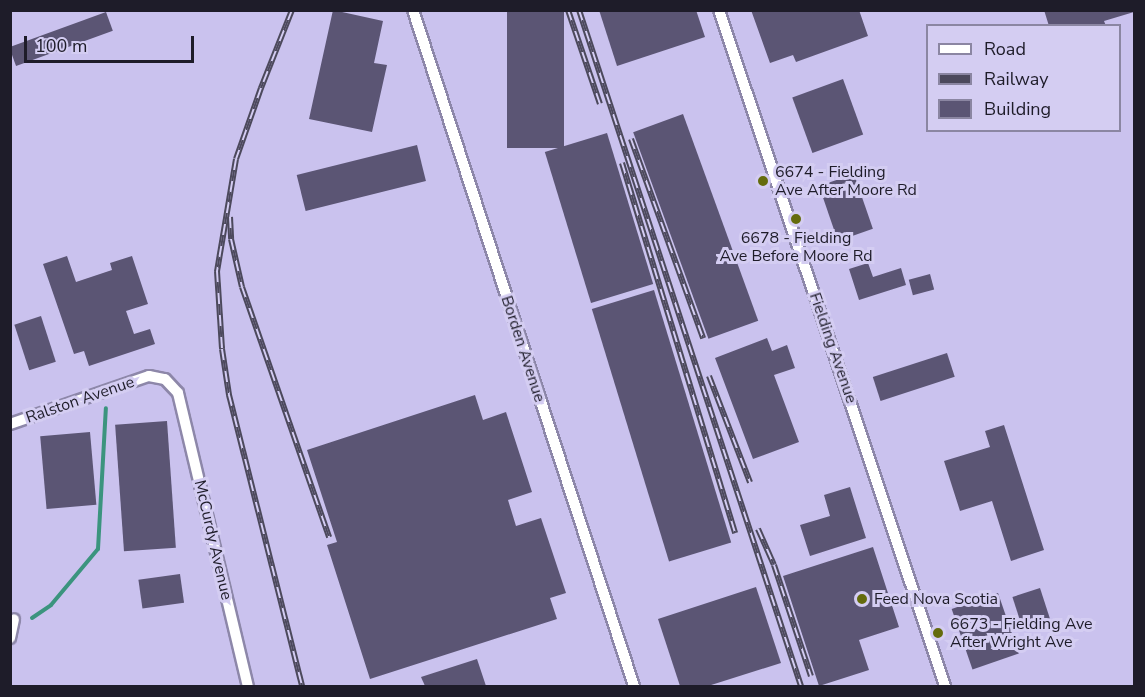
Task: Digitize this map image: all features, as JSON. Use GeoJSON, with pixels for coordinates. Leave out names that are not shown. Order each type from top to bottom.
{"type":"FeatureCollection","features":[{"type":"Feature","properties":{"kind":"street","name":"Borden Avenue"},"geometry":{"type":"LineString","coordinates":[[413,10],[634,687]]}},
{"type":"Feature","properties":{"kind":"street","name":"Fielding Avenue"},"geometry":{"type":"LineString","coordinates":[[719,10],[945,687]]}},
{"type":"Feature","properties":{"kind":"street","name":"Ralston Avenue"},"geometry":{"type":"LineString","coordinates":[[10,424],[149,376],[165,379],[178,393]]}},
{"type":"Feature","properties":{"kind":"street","name":"McCurdy Avenue"},"geometry":{"type":"LineString","coordinates":[[178,393],[248,687]]}},
{"type":"Feature","properties":{"kind":"street"},"geometry":{"type":"LineString","coordinates":[[10,638],[14,619]]}},
{"type":"Feature","properties":{"kind":"shaded area"},"geometry":{"type":"Polygon","coordinates":[[[11,11],[1134,11],[1134,686],[11,686],[11,11]]]}},
{"type":"Feature","properties":{"kind":"building"},"geometry":{"type":"Polygon","coordinates":[[[333,10],[383,21],[374,63],[387,65],[372,132],[309,119],[333,10]]]}},
{"type":"Feature","properties":{"kind":"building"},"geometry":{"type":"Polygon","coordinates":[[[507,10],[564,10],[564,148],[507,148],[507,10]]]}},
{"type":"Feature","properties":{"kind":"building"},"geometry":{"type":"Polygon","coordinates":[[[599,10],[696,10],[705,37],[617,66],[599,10]]]}},
{"type":"Feature","properties":{"kind":"building"},"geometry":{"type":"Polygon","coordinates":[[[751,10],[859,10],[868,36],[796,62],[793,55],[770,63],[751,10]]]}},
{"type":"Feature","properties":{"kind":"building"},"geometry":{"type":"Polygon","coordinates":[[[1044,10],[1134,10],[1134,12],[1104,21],[1105,24],[1048,24],[1044,10]]]}},
{"type":"Feature","properties":{"kind":"building"},"geometry":{"type":"Polygon","coordinates":[[[106,12],[113,31],[16,66],[10,47],[106,12]]]}},
{"type":"Feature","properties":{"kind":"building"},"geometry":{"type":"Polygon","coordinates":[[[843,79],[863,134],[812,153],[792,97],[843,79]]]}},
{"type":"Feature","properties":{"kind":"building"},"geometry":{"type":"Polygon","coordinates":[[[683,114],[758,321],[708,339],[633,132],[683,114]]]}},
{"type":"Feature","properties":{"kind":"building"},"geometry":{"type":"Polygon","coordinates":[[[607,133],[653,284],[591,303],[545,152],[607,133]]]}},
{"type":"Feature","properties":{"kind":"building"},"geometry":{"type":"Polygon","coordinates":[[[417,145],[426,181],[306,211],[297,175],[417,145]]]}},
{"type":"Feature","properties":{"kind":"building"},"geometry":{"type":"Polygon","coordinates":[[[854,174],[873,229],[838,241],[819,186],[854,174]]]}},
{"type":"Feature","properties":{"kind":"building"},"geometry":{"type":"Polygon","coordinates":[[[67,256],[76,282],[112,270],[110,263],[132,256],[148,304],[126,311],[134,334],[150,329],[155,344],[89,366],[84,351],[74,354],[43,264],[67,256]]]}},
{"type":"Feature","properties":{"kind":"building"},"geometry":{"type":"Polygon","coordinates":[[[868,263],[873,277],[901,268],[906,285],[859,300],[849,269],[868,263]]]}},
{"type":"Feature","properties":{"kind":"building"},"geometry":{"type":"Polygon","coordinates":[[[930,274],[934,289],[913,295],[909,280],[930,274]]]}},
{"type":"Feature","properties":{"kind":"building"},"geometry":{"type":"Polygon","coordinates":[[[654,290],[731,542],[669,561],[592,309],[654,290]]]}},
{"type":"Feature","properties":{"kind":"building"},"geometry":{"type":"Polygon","coordinates":[[[41,316],[56,362],[29,370],[14,325],[41,316]]]}},
{"type":"Feature","properties":{"kind":"building"},"geometry":{"type":"Polygon","coordinates":[[[767,338],[772,351],[787,345],[795,368],[774,375],[799,442],[753,459],[715,358],[767,338]]]}},
{"type":"Feature","properties":{"kind":"building"},"geometry":{"type":"Polygon","coordinates":[[[947,353],[955,377],[881,401],[873,377],[947,353]]]}},
{"type":"Feature","properties":{"kind":"building"},"geometry":{"type":"Polygon","coordinates":[[[475,395],[483,420],[506,412],[532,492],[508,500],[516,526],[541,518],[566,593],[550,598],[557,619],[370,679],[327,545],[337,542],[307,450],[475,395]]]}},
{"type":"Feature","properties":{"kind":"building"},"geometry":{"type":"Polygon","coordinates":[[[167,421],[176,548],[124,551],[115,425],[167,421]]]}},
{"type":"Feature","properties":{"kind":"building"},"geometry":{"type":"Polygon","coordinates":[[[1004,425],[1044,550],[1011,561],[992,501],[960,511],[944,461],[990,447],[985,431],[1004,425]]]}},
{"type":"Feature","properties":{"kind":"building"},"geometry":{"type":"Polygon","coordinates":[[[90,432],[96,505],[47,509],[40,436],[90,432]]]}},
{"type":"Feature","properties":{"kind":"building"},"geometry":{"type":"Polygon","coordinates":[[[850,487],[866,538],[810,556],[800,525],[830,516],[824,495],[850,487]]]}},
{"type":"Feature","properties":{"kind":"building"},"geometry":{"type":"Polygon","coordinates":[[[873,547],[899,627],[859,640],[869,670],[819,686],[783,576],[873,547]]]}},
{"type":"Feature","properties":{"kind":"building"},"geometry":{"type":"Polygon","coordinates":[[[180,574],[184,603],[142,609],[138,580],[180,574]]]}},
{"type":"Feature","properties":{"kind":"building"},"geometry":{"type":"Polygon","coordinates":[[[756,587],[781,663],[708,686],[680,686],[658,619],[756,587]]]}},
{"type":"Feature","properties":{"kind":"building"},"geometry":{"type":"Polygon","coordinates":[[[1040,588],[1050,618],[1022,627],[1012,597],[1040,588]]]}},
{"type":"Feature","properties":{"kind":"building"},"geometry":{"type":"Polygon","coordinates":[[[998,593],[1019,654],[973,669],[952,609],[998,593]]]}},
{"type":"Feature","properties":{"kind":"building"},"geometry":{"type":"Polygon","coordinates":[[[477,659],[486,686],[425,686],[421,677],[477,659]]]}},
{"type":"Feature","properties":{"kind":"waterway"},"geometry":{"type":"LineString","coordinates":[[32,618],[51,605],[98,549],[106,408]]}},
{"type":"Feature","properties":{"kind":"railway"},"geometry":{"type":"LineString","coordinates":[[292,10],[236,159],[217,271],[222,349],[229,395],[302,686]]}},
{"type":"Feature","properties":{"kind":"railway"},"geometry":{"type":"LineString","coordinates":[[568,10],[600,104]]}},
{"type":"Feature","properties":{"kind":"railway"},"geometry":{"type":"LineString","coordinates":[[579,10],[801,686]]}},
{"type":"Feature","properties":{"kind":"railway"},"geometry":{"type":"LineString","coordinates":[[631,139],[703,338]]}},
{"type":"Feature","properties":{"kind":"railway"},"geometry":{"type":"LineString","coordinates":[[622,163],[735,533]]}},
{"type":"Feature","properties":{"kind":"railway"},"geometry":{"type":"LineString","coordinates":[[230,217],[231,239],[242,287],[329,537]]}},
{"type":"Feature","properties":{"kind":"railway"},"geometry":{"type":"LineString","coordinates":[[709,376],[750,482]]}},
{"type":"Feature","properties":{"kind":"railway"},"geometry":{"type":"LineString","coordinates":[[758,529],[774,565],[811,676]]}},
{"type":"Feature","properties":{"kind":"place","name":"6674 - Fielding Ave After Moore Rd"},"geometry":{"type":"Point","coordinates":[763,181]}},
{"type":"Feature","properties":{"kind":"place","name":"6678 - Fielding Ave Before Moore Rd"},"geometry":{"type":"Point","coordinates":[796,219]}},
{"type":"Feature","properties":{"kind":"place","name":"Feed Nova Scotia"},"geometry":{"type":"Point","coordinates":[862,599]}},
{"type":"Feature","properties":{"kind":"place","name":"6673 - Fielding Ave After Wright Ave"},"geometry":{"type":"Point","coordinates":[938,633]}}]}
